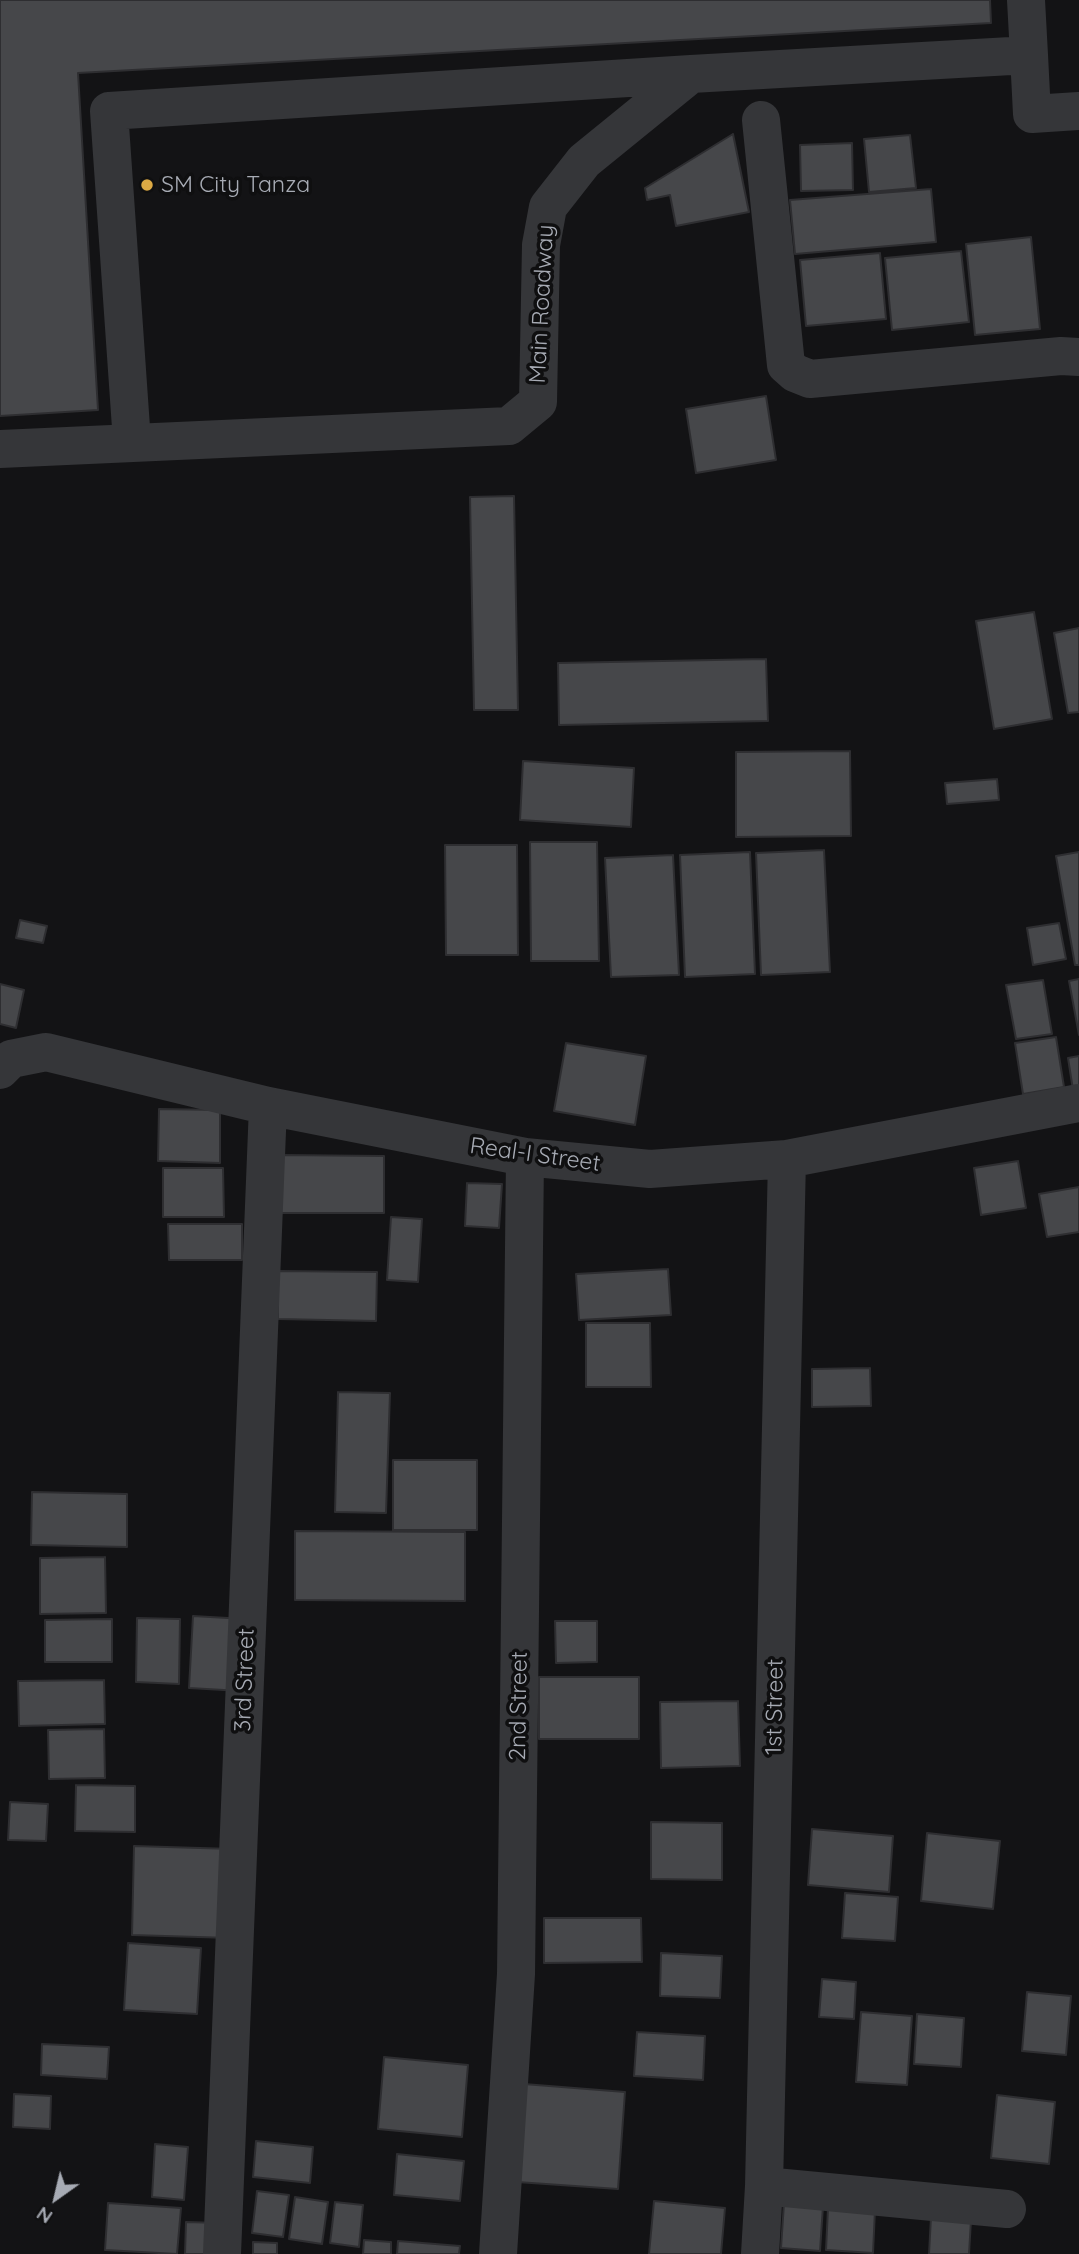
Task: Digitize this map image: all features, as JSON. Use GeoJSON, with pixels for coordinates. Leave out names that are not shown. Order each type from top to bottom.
{"type":"FeatureCollection","features":[{"type":"Feature","properties":{"kind":"street"},"geometry":{"type":"LineString","coordinates":[[1026,0],[1032,114],[1079,111]]}},
{"type":"Feature","properties":{"kind":"street"},"geometry":{"type":"LineString","coordinates":[[132,442],[109,111],[1029,55]]}},
{"type":"Feature","properties":{"kind":"street","name":"Main Roadway"},"geometry":{"type":"LineString","coordinates":[[0,449],[509,426],[538,402],[541,245],[548,206],[584,161],[691,74]]}},
{"type":"Feature","properties":{"kind":"street"},"geometry":{"type":"LineString","coordinates":[[761,120],[786,366],[795,373],[810,379],[1061,356],[1079,357]]}},
{"type":"Feature","properties":{"kind":"street","name":"Real-I Street"},"geometry":{"type":"LineString","coordinates":[[0,1070],[11,1059],[46,1052],[268,1106],[525,1157],[650,1170],[787,1160],[1079,1103]]}},
{"type":"Feature","properties":{"kind":"street","name":"3rd Street"},"geometry":{"type":"LineString","coordinates":[[222,2254],[268,1106]]}},
{"type":"Feature","properties":{"kind":"street","name":"2nd Street"},"geometry":{"type":"LineString","coordinates":[[498,2254],[516,1974],[525,1157]]}},
{"type":"Feature","properties":{"kind":"street","name":"1st Street"},"geometry":{"type":"LineString","coordinates":[[760,2254],[764,2186],[787,1160]]}},
{"type":"Feature","properties":{"kind":"street"},"geometry":{"type":"LineString","coordinates":[[764,2186],[1006,2209]]}},
{"type":"Feature","properties":{"kind":"building"},"geometry":{"type":"Polygon","coordinates":[[[0,0],[990,0],[991,23],[78,73],[98,410],[0,416],[0,0]]]}},
{"type":"Feature","properties":{"kind":"building"},"geometry":{"type":"Polygon","coordinates":[[[733,134],[749,212],[676,226],[670,195],[647,200],[645,188],[733,134]]]}},
{"type":"Feature","properties":{"kind":"building"},"geometry":{"type":"Polygon","coordinates":[[[910,135],[916,188],[869,192],[864,139],[910,135]]]}},
{"type":"Feature","properties":{"kind":"building"},"geometry":{"type":"Polygon","coordinates":[[[852,143],[853,190],[801,191],[800,145],[852,143]]]}},
{"type":"Feature","properties":{"kind":"building"},"geometry":{"type":"Polygon","coordinates":[[[931,189],[936,242],[795,254],[790,200],[931,189]]]}},
{"type":"Feature","properties":{"kind":"building"},"geometry":{"type":"Polygon","coordinates":[[[1031,237],[1040,329],[975,335],[966,244],[1031,237]]]}},
{"type":"Feature","properties":{"kind":"building"},"geometry":{"type":"Polygon","coordinates":[[[961,251],[969,322],[892,330],[885,258],[961,251]]]}},
{"type":"Feature","properties":{"kind":"building"},"geometry":{"type":"Polygon","coordinates":[[[880,253],[886,319],[806,326],[800,260],[880,253]]]}},
{"type":"Feature","properties":{"kind":"building"},"geometry":{"type":"Polygon","coordinates":[[[766,396],[776,460],[696,473],[686,409],[766,396]]]}},
{"type":"Feature","properties":{"kind":"building"},"geometry":{"type":"Polygon","coordinates":[[[514,496],[518,710],[474,710],[470,497],[514,496]]]}},
{"type":"Feature","properties":{"kind":"building"},"geometry":{"type":"Polygon","coordinates":[[[1034,612],[1052,719],[994,729],[976,621],[1034,612]]]}},
{"type":"Feature","properties":{"kind":"building"},"geometry":{"type":"Polygon","coordinates":[[[1079,628],[1079,712],[1068,713],[1054,633],[1079,628]]]}},
{"type":"Feature","properties":{"kind":"building"},"geometry":{"type":"Polygon","coordinates":[[[766,659],[768,721],[559,725],[558,663],[766,659]]]}},
{"type":"Feature","properties":{"kind":"building"},"geometry":{"type":"Polygon","coordinates":[[[850,751],[851,836],[736,837],[736,752],[850,751]]]}},
{"type":"Feature","properties":{"kind":"building"},"geometry":{"type":"Polygon","coordinates":[[[523,761],[634,768],[631,827],[520,820],[523,761]]]}},
{"type":"Feature","properties":{"kind":"building"},"geometry":{"type":"Polygon","coordinates":[[[997,779],[999,800],[947,804],[945,783],[997,779]]]}},
{"type":"Feature","properties":{"kind":"building"},"geometry":{"type":"Polygon","coordinates":[[[530,842],[597,842],[599,961],[531,961],[530,842]]]}},
{"type":"Feature","properties":{"kind":"building"},"geometry":{"type":"Polygon","coordinates":[[[445,845],[517,845],[518,955],[446,955],[445,845]]]}},
{"type":"Feature","properties":{"kind":"building"},"geometry":{"type":"Polygon","coordinates":[[[824,850],[830,972],[761,975],[756,853],[824,850]]]}},
{"type":"Feature","properties":{"kind":"building"},"geometry":{"type":"Polygon","coordinates":[[[750,852],[755,974],[685,977],[680,855],[750,852]]]}},
{"type":"Feature","properties":{"kind":"building"},"geometry":{"type":"Polygon","coordinates":[[[1079,852],[1079,965],[1075,965],[1056,856],[1079,852]]]}},
{"type":"Feature","properties":{"kind":"building"},"geometry":{"type":"Polygon","coordinates":[[[673,855],[679,975],[611,977],[605,858],[673,855]]]}},
{"type":"Feature","properties":{"kind":"building"},"geometry":{"type":"Polygon","coordinates":[[[20,920],[47,926],[43,943],[16,938],[20,920]]]}},
{"type":"Feature","properties":{"kind":"building"},"geometry":{"type":"Polygon","coordinates":[[[1059,923],[1066,959],[1033,965],[1027,928],[1059,923]]]}},
{"type":"Feature","properties":{"kind":"building"},"geometry":{"type":"Polygon","coordinates":[[[1079,979],[1079,1035],[1069,981],[1079,979]]]}},
{"type":"Feature","properties":{"kind":"building"},"geometry":{"type":"Polygon","coordinates":[[[1043,980],[1052,1034],[1016,1039],[1006,985],[1043,980]]]}},
{"type":"Feature","properties":{"kind":"building"},"geometry":{"type":"Polygon","coordinates":[[[0,984],[24,990],[16,1028],[0,1024],[0,984]]]}},
{"type":"Feature","properties":{"kind":"building"},"geometry":{"type":"Polygon","coordinates":[[[1056,1037],[1064,1087],[1023,1094],[1015,1043],[1056,1037]]]}},
{"type":"Feature","properties":{"kind":"building"},"geometry":{"type":"Polygon","coordinates":[[[566,1043],[646,1056],[635,1125],[554,1111],[566,1043]]]}},
{"type":"Feature","properties":{"kind":"building"},"geometry":{"type":"Polygon","coordinates":[[[1079,1056],[1079,1089],[1073,1090],[1068,1058],[1079,1056]]]}},
{"type":"Feature","properties":{"kind":"building"},"geometry":{"type":"Polygon","coordinates":[[[159,1109],[220,1110],[220,1163],[158,1161],[159,1109]]]}},
{"type":"Feature","properties":{"kind":"building"},"geometry":{"type":"Polygon","coordinates":[[[280,1155],[384,1156],[384,1213],[280,1213],[280,1155]]]}},
{"type":"Feature","properties":{"kind":"building"},"geometry":{"type":"Polygon","coordinates":[[[1018,1161],[1026,1208],[981,1215],[974,1168],[1018,1161]]]}},
{"type":"Feature","properties":{"kind":"building"},"geometry":{"type":"Polygon","coordinates":[[[163,1168],[223,1168],[224,1217],[163,1217],[163,1168]]]}},
{"type":"Feature","properties":{"kind":"building"},"geometry":{"type":"Polygon","coordinates":[[[467,1183],[502,1184],[499,1228],[465,1226],[467,1183]]]}},
{"type":"Feature","properties":{"kind":"building"},"geometry":{"type":"Polygon","coordinates":[[[1079,1187],[1079,1232],[1047,1237],[1039,1194],[1079,1187]]]}},
{"type":"Feature","properties":{"kind":"building"},"geometry":{"type":"Polygon","coordinates":[[[391,1217],[422,1219],[418,1282],[387,1280],[391,1217]]]}},
{"type":"Feature","properties":{"kind":"building"},"geometry":{"type":"Polygon","coordinates":[[[168,1224],[242,1224],[242,1260],[169,1260],[168,1224]]]}},
{"type":"Feature","properties":{"kind":"building"},"geometry":{"type":"Polygon","coordinates":[[[668,1269],[671,1315],[579,1320],[576,1274],[668,1269]]]}},
{"type":"Feature","properties":{"kind":"building"},"geometry":{"type":"Polygon","coordinates":[[[278,1271],[377,1272],[376,1321],[278,1319],[278,1271]]]}},
{"type":"Feature","properties":{"kind":"building"},"geometry":{"type":"Polygon","coordinates":[[[586,1323],[650,1323],[651,1387],[586,1387],[586,1323]]]}},
{"type":"Feature","properties":{"kind":"building"},"geometry":{"type":"Polygon","coordinates":[[[870,1368],[871,1406],[812,1407],[812,1369],[870,1368]]]}},
{"type":"Feature","properties":{"kind":"building"},"geometry":{"type":"Polygon","coordinates":[[[338,1392],[390,1393],[386,1513],[335,1512],[338,1392]]]}},
{"type":"Feature","properties":{"kind":"building"},"geometry":{"type":"Polygon","coordinates":[[[393,1460],[477,1460],[477,1530],[393,1530],[393,1460]]]}},
{"type":"Feature","properties":{"kind":"building"},"geometry":{"type":"Polygon","coordinates":[[[32,1492],[127,1494],[127,1547],[31,1545],[32,1492]]]}},
{"type":"Feature","properties":{"kind":"building"},"geometry":{"type":"Polygon","coordinates":[[[295,1531],[465,1532],[465,1601],[295,1600],[295,1531]]]}},
{"type":"Feature","properties":{"kind":"building"},"geometry":{"type":"Polygon","coordinates":[[[105,1557],[106,1613],[40,1614],[40,1558],[105,1557]]]}},
{"type":"Feature","properties":{"kind":"building"},"geometry":{"type":"Polygon","coordinates":[[[193,1616],[245,1619],[241,1691],[189,1688],[193,1616]]]}},
{"type":"Feature","properties":{"kind":"building"},"geometry":{"type":"Polygon","coordinates":[[[137,1618],[180,1619],[179,1684],[136,1682],[137,1618]]]}},
{"type":"Feature","properties":{"kind":"building"},"geometry":{"type":"Polygon","coordinates":[[[112,1619],[112,1662],[45,1662],[45,1620],[112,1619]]]}},
{"type":"Feature","properties":{"kind":"building"},"geometry":{"type":"Polygon","coordinates":[[[555,1621],[597,1621],[597,1662],[556,1663],[555,1621]]]}},
{"type":"Feature","properties":{"kind":"building"},"geometry":{"type":"Polygon","coordinates":[[[539,1677],[639,1677],[639,1739],[539,1739],[539,1677]]]}},
{"type":"Feature","properties":{"kind":"building"},"geometry":{"type":"Polygon","coordinates":[[[104,1680],[105,1724],[19,1726],[18,1681],[104,1680]]]}},
{"type":"Feature","properties":{"kind":"building"},"geometry":{"type":"Polygon","coordinates":[[[738,1701],[740,1766],[661,1768],[660,1702],[738,1701]]]}},
{"type":"Feature","properties":{"kind":"building"},"geometry":{"type":"Polygon","coordinates":[[[104,1729],[105,1778],[49,1779],[48,1730],[104,1729]]]}},
{"type":"Feature","properties":{"kind":"building"},"geometry":{"type":"Polygon","coordinates":[[[76,1785],[135,1786],[135,1832],[75,1831],[76,1785]]]}},
{"type":"Feature","properties":{"kind":"building"},"geometry":{"type":"Polygon","coordinates":[[[10,1802],[48,1804],[46,1841],[8,1840],[10,1802]]]}},
{"type":"Feature","properties":{"kind":"building"},"geometry":{"type":"Polygon","coordinates":[[[651,1822],[722,1823],[722,1880],[651,1879],[651,1822]]]}},
{"type":"Feature","properties":{"kind":"building"},"geometry":{"type":"Polygon","coordinates":[[[812,1829],[893,1836],[889,1892],[808,1885],[812,1829]]]}},
{"type":"Feature","properties":{"kind":"building"},"geometry":{"type":"Polygon","coordinates":[[[927,1833],[1000,1841],[993,1909],[921,1901],[927,1833]]]}},
{"type":"Feature","properties":{"kind":"building"},"geometry":{"type":"Polygon","coordinates":[[[134,1846],[233,1849],[231,1938],[132,1935],[134,1846]]]}},
{"type":"Feature","properties":{"kind":"building"},"geometry":{"type":"Polygon","coordinates":[[[845,1893],[898,1897],[895,1941],[842,1938],[845,1893]]]}},
{"type":"Feature","properties":{"kind":"building"},"geometry":{"type":"Polygon","coordinates":[[[544,1918],[641,1918],[642,1962],[544,1963],[544,1918]]]}},
{"type":"Feature","properties":{"kind":"building"},"geometry":{"type":"Polygon","coordinates":[[[128,1943],[201,1948],[197,2014],[124,2010],[128,1943]]]}},
{"type":"Feature","properties":{"kind":"building"},"geometry":{"type":"Polygon","coordinates":[[[661,1953],[722,1956],[720,1998],[660,1996],[661,1953]]]}},
{"type":"Feature","properties":{"kind":"building"},"geometry":{"type":"Polygon","coordinates":[[[822,1979],[856,1982],[854,2019],[819,2017],[822,1979]]]}},
{"type":"Feature","properties":{"kind":"building"},"geometry":{"type":"Polygon","coordinates":[[[1027,1992],[1071,1996],[1066,2055],[1022,2051],[1027,1992]]]}},
{"type":"Feature","properties":{"kind":"building"},"geometry":{"type":"Polygon","coordinates":[[[861,2012],[912,2016],[907,2085],[856,2082],[861,2012]]]}},
{"type":"Feature","properties":{"kind":"building"},"geometry":{"type":"Polygon","coordinates":[[[917,2014],[964,2018],[961,2067],[914,2064],[917,2014]]]}},
{"type":"Feature","properties":{"kind":"building"},"geometry":{"type":"Polygon","coordinates":[[[637,2032],[705,2036],[703,2080],[634,2076],[637,2032]]]}},
{"type":"Feature","properties":{"kind":"building"},"geometry":{"type":"Polygon","coordinates":[[[42,2044],[109,2047],[107,2079],[41,2075],[42,2044]]]}},
{"type":"Feature","properties":{"kind":"building"},"geometry":{"type":"Polygon","coordinates":[[[384,2057],[468,2065],[462,2137],[378,2129],[384,2057]]]}},
{"type":"Feature","properties":{"kind":"building"},"geometry":{"type":"Polygon","coordinates":[[[524,2084],[625,2092],[618,2189],[517,2182],[524,2084]]]}},
{"type":"Feature","properties":{"kind":"building"},"geometry":{"type":"Polygon","coordinates":[[[14,2094],[51,2096],[50,2129],[13,2127],[14,2094]]]}},
{"type":"Feature","properties":{"kind":"building"},"geometry":{"type":"Polygon","coordinates":[[[997,2095],[1055,2102],[1049,2164],[991,2158],[997,2095]]]}},
{"type":"Feature","properties":{"kind":"building"},"geometry":{"type":"Polygon","coordinates":[[[256,2141],[313,2147],[310,2183],[253,2177],[256,2141]]]}},
{"type":"Feature","properties":{"kind":"building"},"geometry":{"type":"Polygon","coordinates":[[[155,2144],[188,2147],[184,2200],[152,2197],[155,2144]]]}},
{"type":"Feature","properties":{"kind":"building"},"geometry":{"type":"Polygon","coordinates":[[[397,2154],[464,2161],[460,2201],[394,2195],[397,2154]]]}},
{"type":"Feature","properties":{"kind":"building"},"geometry":{"type":"Polygon","coordinates":[[[257,2191],[289,2195],[283,2237],[252,2233],[257,2191]]]}},
{"type":"Feature","properties":{"kind":"building"},"geometry":{"type":"Polygon","coordinates":[[[295,2197],[328,2202],[322,2244],[289,2239],[295,2197]]]}},
{"type":"Feature","properties":{"kind":"building"},"geometry":{"type":"Polygon","coordinates":[[[654,2201],[725,2208],[721,2254],[649,2254],[654,2201]]]}},
{"type":"Feature","properties":{"kind":"building"},"geometry":{"type":"Polygon","coordinates":[[[335,2202],[363,2205],[359,2247],[330,2243],[335,2202]]]}},
{"type":"Feature","properties":{"kind":"building"},"geometry":{"type":"Polygon","coordinates":[[[108,2203],[181,2208],[177,2254],[105,2250],[108,2203]]]}},
{"type":"Feature","properties":{"kind":"building"},"geometry":{"type":"Polygon","coordinates":[[[784,2203],[823,2206],[820,2251],[781,2248],[784,2203]]]}},
{"type":"Feature","properties":{"kind":"building"},"geometry":{"type":"Polygon","coordinates":[[[828,2208],[875,2210],[873,2253],[826,2250],[828,2208]]]}},
{"type":"Feature","properties":{"kind":"building"},"geometry":{"type":"Polygon","coordinates":[[[931,2217],[971,2220],[969,2254],[929,2254],[931,2217]]]}},
{"type":"Feature","properties":{"kind":"building"},"geometry":{"type":"Polygon","coordinates":[[[186,2222],[220,2223],[219,2254],[185,2254],[186,2222]]]}},
{"type":"Feature","properties":{"kind":"building"},"geometry":{"type":"Polygon","coordinates":[[[364,2240],[391,2242],[391,2254],[363,2254],[364,2240]]]}},
{"type":"Feature","properties":{"kind":"building"},"geometry":{"type":"Polygon","coordinates":[[[398,2241],[460,2246],[459,2254],[397,2254],[398,2241]]]}},
{"type":"Feature","properties":{"kind":"building"},"geometry":{"type":"Polygon","coordinates":[[[253,2242],[277,2243],[277,2254],[253,2254],[253,2242]]]}},
{"type":"Feature","properties":{"kind":"place","name":"SM City Tanza"},"geometry":{"type":"Point","coordinates":[147,185]}}]}
